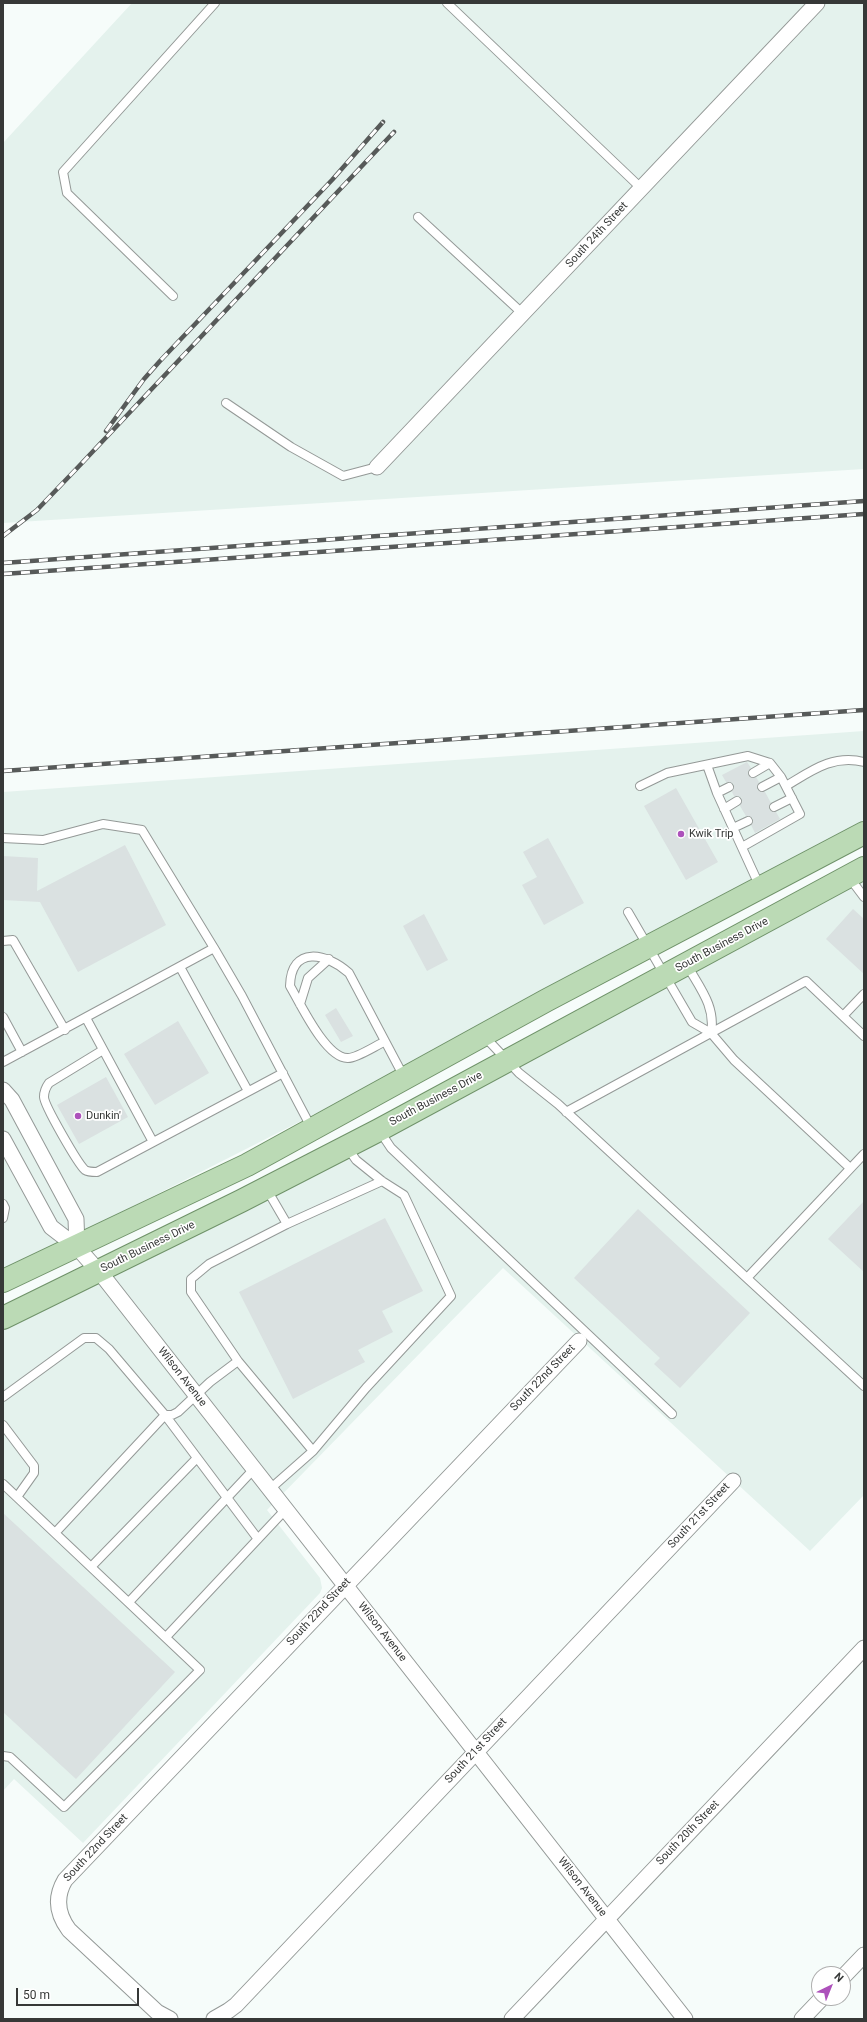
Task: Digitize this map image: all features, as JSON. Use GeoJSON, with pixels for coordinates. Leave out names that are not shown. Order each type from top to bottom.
{"type":"FeatureCollection","features":[{"type":"Feature","properties":{"kind":"main road"},"geometry":{"type":"LineString","coordinates":[[3,1282],[247,1165],[404,1078],[864,833]]}},
{"type":"Feature","properties":{"kind":"main road","name":"South Business Drive"},"geometry":{"type":"LineString","coordinates":[[3,1318],[266,1188],[379,1130],[857,872]]}},
{"type":"Feature","properties":{"kind":"street","name":"South 24th Street"},"geometry":{"type":"LineString","coordinates":[[377,467],[817,3]]}},
{"type":"Feature","properties":{"kind":"street"},"geometry":{"type":"LineString","coordinates":[[3,1090],[12,1100],[76,1219],[77,1246]]}},
{"type":"Feature","properties":{"kind":"street","name":"Wilson Avenue"},"geometry":{"type":"LineString","coordinates":[[3,1139],[51,1227],[77,1246],[98,1271],[685,2019]]}},
{"type":"Feature","properties":{"kind":"street","name":"South 22nd Street"},"geometry":{"type":"LineString","coordinates":[[170,2019],[156,2012],[69,1930],[58,1910],[58,1896],[61,1886],[345,1584],[579,1341]]}},
{"type":"Feature","properties":{"kind":"street","name":"South 21st Street"},"geometry":{"type":"LineString","coordinates":[[215,2019],[236,2005],[733,1481]]}},
{"type":"Feature","properties":{"kind":"street","name":"South 20th Street"},"geometry":{"type":"LineString","coordinates":[[512,2019],[864,1648]]}},
{"type":"Feature","properties":{"kind":"street"},"geometry":{"type":"LineString","coordinates":[[851,1969],[864,1955]]}},
{"type":"Feature","properties":{"kind":"street"},"geometry":{"type":"LineString","coordinates":[[802,2019],[814,2006]]}},
{"type":"Feature","properties":{"kind":"lane"},"geometry":{"type":"LineString","coordinates":[[173,296],[67,193],[63,172],[215,3]]}},
{"type":"Feature","properties":{"kind":"lane"},"geometry":{"type":"LineString","coordinates":[[447,3],[641,188]]}},
{"type":"Feature","properties":{"kind":"lane"},"geometry":{"type":"LineString","coordinates":[[418,216],[522,314]]}},
{"type":"Feature","properties":{"kind":"lane"},"geometry":{"type":"LineString","coordinates":[[226,403],[291,447],[343,476],[377,467]]}},
{"type":"Feature","properties":{"kind":"lane"},"geometry":{"type":"LineString","coordinates":[[640,786],[667,773],[748,756],[770,762],[781,777],[800,814],[742,847]]}},
{"type":"Feature","properties":{"kind":"lane"},"geometry":{"type":"LineString","coordinates":[[786,786],[828,761],[856,759],[864,762]]}},
{"type":"Feature","properties":{"kind":"lane"},"geometry":{"type":"LineString","coordinates":[[754,773],[770,762]]}},
{"type":"Feature","properties":{"kind":"lane"},"geometry":{"type":"LineString","coordinates":[[706,765],[760,888]]}},
{"type":"Feature","properties":{"kind":"lane"},"geometry":{"type":"LineString","coordinates":[[762,788],[781,777]]}},
{"type":"Feature","properties":{"kind":"lane"},"geometry":{"type":"LineString","coordinates":[[717,793],[729,787]]}},
{"type":"Feature","properties":{"kind":"lane"},"geometry":{"type":"LineString","coordinates":[[774,808],[792,798]]}},
{"type":"Feature","properties":{"kind":"lane"},"geometry":{"type":"LineString","coordinates":[[724,808],[738,801]]}},
{"type":"Feature","properties":{"kind":"lane"},"geometry":{"type":"LineString","coordinates":[[733,828],[748,821]]}},
{"type":"Feature","properties":{"kind":"lane"},"geometry":{"type":"LineString","coordinates":[[3,838],[43,840],[103,824],[142,830],[214,948],[312,1129]]}},
{"type":"Feature","properties":{"kind":"lane"},"geometry":{"type":"LineString","coordinates":[[857,872],[864,897]]}},
{"type":"Feature","properties":{"kind":"lane"},"geometry":{"type":"LineString","coordinates":[[628,912],[689,1019],[698,1027],[711,1033],[734,1060],[850,1168]]}},
{"type":"Feature","properties":{"kind":"lane"},"geometry":{"type":"LineString","coordinates":[[3,941],[13,940],[65,1030]]}},
{"type":"Feature","properties":{"kind":"lane"},"geometry":{"type":"LineString","coordinates":[[3,1062],[65,1030],[214,948]]}},
{"type":"Feature","properties":{"kind":"lane"},"geometry":{"type":"LineString","coordinates":[[384,1042],[348,1058],[338,1056],[328,1047],[290,986],[290,978],[294,968],[300,960],[311,956],[321,956],[340,965],[349,973],[404,1078]]}},
{"type":"Feature","properties":{"kind":"lane"},"geometry":{"type":"LineString","coordinates":[[300,1004],[308,978],[329,959]]}},
{"type":"Feature","properties":{"kind":"lane"},"geometry":{"type":"LineString","coordinates":[[687,965],[710,1008],[713,1020],[711,1033]]}},
{"type":"Feature","properties":{"kind":"lane"},"geometry":{"type":"LineString","coordinates":[[180,967],[248,1092]]}},
{"type":"Feature","properties":{"kind":"lane"},"geometry":{"type":"LineString","coordinates":[[566,1112],[806,981],[864,1036]]}},
{"type":"Feature","properties":{"kind":"lane"},"geometry":{"type":"LineString","coordinates":[[843,1016],[864,994]]}},
{"type":"Feature","properties":{"kind":"lane"},"geometry":{"type":"LineString","coordinates":[[3,1017],[22,1052]]}},
{"type":"Feature","properties":{"kind":"lane"},"geometry":{"type":"LineString","coordinates":[[86,1018],[153,1142]]}},
{"type":"Feature","properties":{"kind":"lane"},"geometry":{"type":"LineString","coordinates":[[484,1035],[507,1061],[566,1112],[864,1386]]}},
{"type":"Feature","properties":{"kind":"lane"},"geometry":{"type":"LineString","coordinates":[[103,1050],[49,1083],[44,1090],[44,1098],[57,1125],[80,1165],[86,1171],[97,1172],[283,1073]]}},
{"type":"Feature","properties":{"kind":"lane"},"geometry":{"type":"LineString","coordinates":[[379,1130],[391,1148],[672,1414]]}},
{"type":"Feature","properties":{"kind":"lane"},"geometry":{"type":"LineString","coordinates":[[270,1489],[313,1451],[366,1388],[451,1296],[404,1196],[356,1160],[346,1146]]}},
{"type":"Feature","properties":{"kind":"lane"},"geometry":{"type":"LineString","coordinates":[[747,1278],[864,1154]]}},
{"type":"Feature","properties":{"kind":"lane"},"geometry":{"type":"LineString","coordinates":[[313,1451],[238,1361],[191,1292],[192,1279],[210,1264],[287,1224],[382,1181]]}},
{"type":"Feature","properties":{"kind":"lane"},"geometry":{"type":"LineString","coordinates":[[266,1188],[287,1224]]}},
{"type":"Feature","properties":{"kind":"lane"},"geometry":{"type":"LineString","coordinates":[[3,1204],[5,1208],[3,1218]]}},
{"type":"Feature","properties":{"kind":"lane"},"geometry":{"type":"LineString","coordinates":[[3,1397],[84,1338],[96,1338],[109,1349],[165,1415],[258,1538]]}},
{"type":"Feature","properties":{"kind":"lane"},"geometry":{"type":"LineString","coordinates":[[55,1533],[165,1415],[172,1415],[178,1412],[210,1382],[238,1361]]}},
{"type":"Feature","properties":{"kind":"lane"},"geometry":{"type":"LineString","coordinates":[[3,1425],[34,1466],[34,1473],[17,1497]]}},
{"type":"Feature","properties":{"kind":"lane"},"geometry":{"type":"LineString","coordinates":[[91,1567],[197,1458]]}},
{"type":"Feature","properties":{"kind":"lane"},"geometry":{"type":"LineString","coordinates":[[129,1602],[254,1469]]}},
{"type":"Feature","properties":{"kind":"lane"},"geometry":{"type":"LineString","coordinates":[[3,1484],[200,1670],[64,1807],[10,1757],[3,1756]]}},
{"type":"Feature","properties":{"kind":"lane"},"geometry":{"type":"LineString","coordinates":[[166,1638],[286,1509]]}},
{"type":"Feature","properties":{"kind":"shaded area"},"geometry":{"type":"Polygon","coordinates":[[[132,3],[864,3],[864,469],[3,523],[3,143],[132,3]]]}},
{"type":"Feature","properties":{"kind":"shaded area"},"geometry":{"type":"Polygon","coordinates":[[[864,731],[864,820],[372,1085],[116,1215],[3,1270],[3,792],[864,731]]]}},
{"type":"Feature","properties":{"kind":"shaded area"},"geometry":{"type":"Polygon","coordinates":[[[864,878],[864,1495],[810,1551],[503,1268],[267,1510],[320,1578],[322,1588],[320,1593],[83,1843],[14,1779],[3,1791],[3,1328],[864,878]]]}},
{"type":"Feature","properties":{"kind":"building","name":"Kwik Trip"},"geometry":{"type":"Polygon","coordinates":[[[747,762],[751,768],[748,771],[748,775],[753,778],[756,777],[759,782],[757,790],[765,792],[771,803],[769,810],[776,812],[780,819],[755,833],[751,825],[753,818],[746,816],[740,806],[742,798],[739,796],[734,796],[732,792],[734,784],[726,782],[722,775],[747,762]]]}},
{"type":"Feature","properties":{"kind":"building","name":"Kwik Trip"},"geometry":{"type":"Polygon","coordinates":[[[676,788],[718,862],[686,880],[644,806],[676,788]]]}},
{"type":"Feature","properties":{"kind":"building"},"geometry":{"type":"Polygon","coordinates":[[[548,838],[584,903],[544,925],[522,885],[537,877],[523,852],[548,838]]]}},
{"type":"Feature","properties":{"kind":"building"},"geometry":{"type":"Polygon","coordinates":[[[125,845],[166,925],[78,972],[40,902],[3,900],[3,856],[38,858],[37,891],[125,845]]]}},
{"type":"Feature","properties":{"kind":"building"},"geometry":{"type":"Polygon","coordinates":[[[853,909],[864,919],[864,974],[826,939],[853,909]]]}},
{"type":"Feature","properties":{"kind":"building"},"geometry":{"type":"Polygon","coordinates":[[[424,914],[448,960],[427,971],[403,926],[424,914]]]}},
{"type":"Feature","properties":{"kind":"building"},"geometry":{"type":"Polygon","coordinates":[[[336,1008],[353,1036],[341,1042],[325,1015],[336,1008]]]}},
{"type":"Feature","properties":{"kind":"building"},"geometry":{"type":"Polygon","coordinates":[[[178,1021],[209,1073],[155,1105],[124,1054],[178,1021]]]}},
{"type":"Feature","properties":{"kind":"building"},"geometry":{"type":"Polygon","coordinates":[[[106,1077],[128,1117],[79,1144],[57,1105],[106,1077]]]}},
{"type":"Feature","properties":{"kind":"building"},"geometry":{"type":"Polygon","coordinates":[[[864,1201],[864,1272],[828,1239],[864,1201]]]}},
{"type":"Feature","properties":{"kind":"building"},"geometry":{"type":"Polygon","coordinates":[[[638,1209],[750,1313],[680,1388],[654,1364],[660,1358],[574,1278],[638,1209]]]}},
{"type":"Feature","properties":{"kind":"building"},"geometry":{"type":"Polygon","coordinates":[[[385,1218],[423,1291],[382,1311],[393,1332],[358,1350],[365,1362],[293,1399],[239,1292],[385,1218]]]}},
{"type":"Feature","properties":{"kind":"building"},"geometry":{"type":"Polygon","coordinates":[[[3,1513],[175,1672],[76,1779],[3,1712],[3,1513]]]}},
{"type":"Feature","properties":{"kind":"railway"},"geometry":{"type":"LineString","coordinates":[[106,431],[144,379],[160,361],[332,180],[383,122]]}},
{"type":"Feature","properties":{"kind":"railway"},"geometry":{"type":"LineString","coordinates":[[3,536],[37,510],[394,132]]}},
{"type":"Feature","properties":{"kind":"railway"},"geometry":{"type":"LineString","coordinates":[[3,563],[864,501]]}},
{"type":"Feature","properties":{"kind":"railway"},"geometry":{"type":"LineString","coordinates":[[3,574],[864,514]]}},
{"type":"Feature","properties":{"kind":"railway"},"geometry":{"type":"LineString","coordinates":[[3,771],[864,710]]}},
{"type":"Feature","properties":{"kind":"place","name":"Kwik Trip"},"geometry":{"type":"Point","coordinates":[681,834]}},
{"type":"Feature","properties":{"kind":"place","name":"Dunkin'"},"geometry":{"type":"Point","coordinates":[78,1116]}}]}
